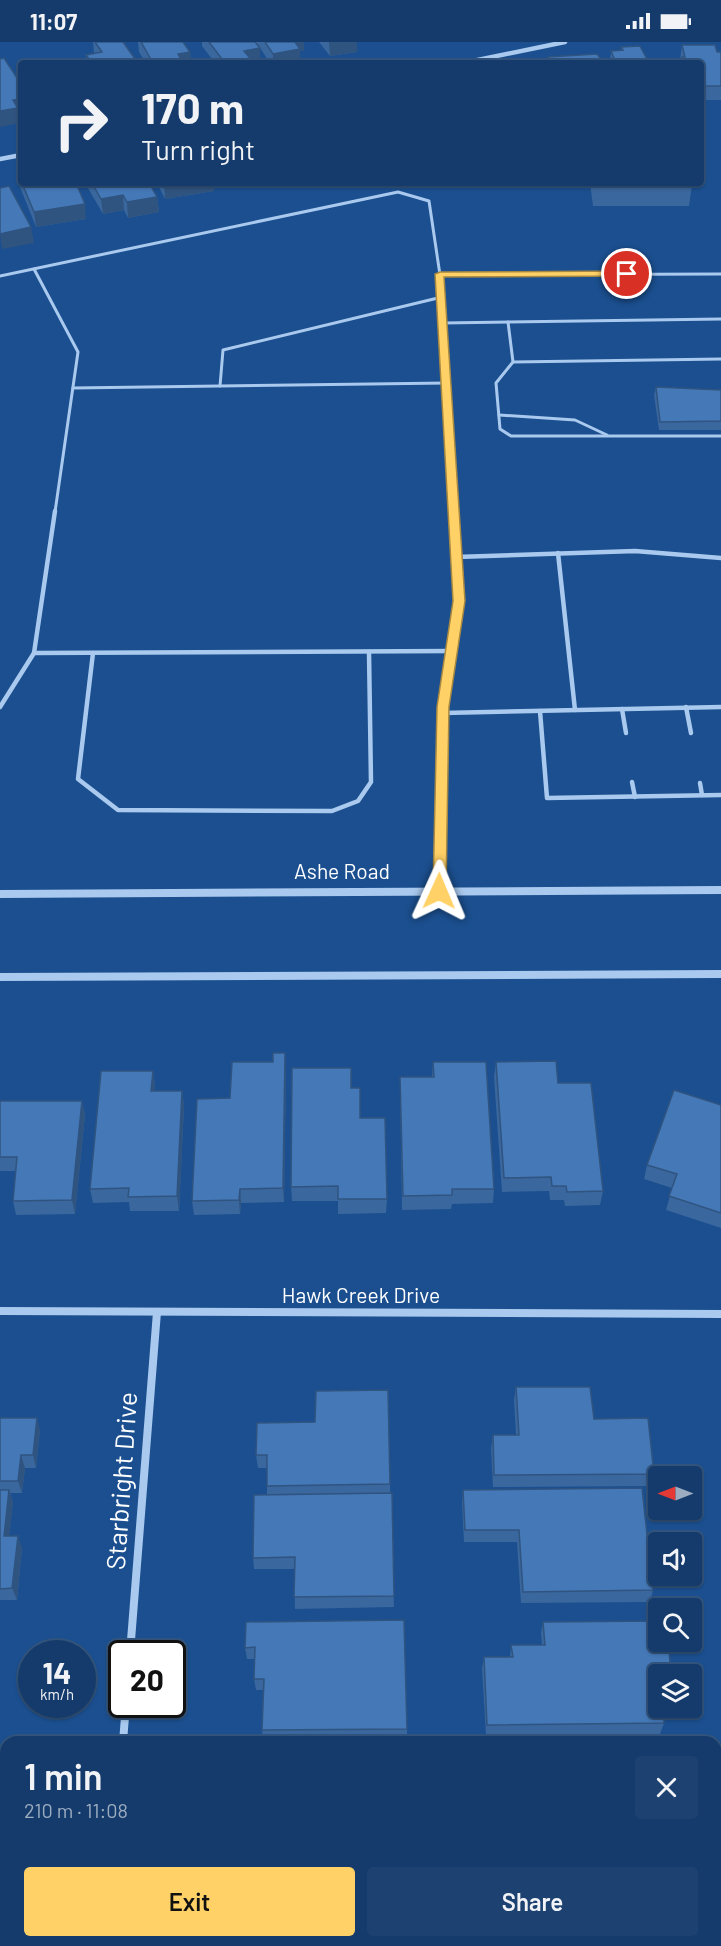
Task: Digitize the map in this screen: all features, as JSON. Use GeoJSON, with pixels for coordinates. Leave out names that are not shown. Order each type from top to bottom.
{"type":"FeatureCollection","features":[{"type":"Feature","properties":{"kind":"street"},"geometry":{"type":"LineString","coordinates":[[478,60],[565,42]]}},
{"type":"Feature","properties":{"kind":"street"},"geometry":{"type":"LineString","coordinates":[[0,159],[18,156]]}},
{"type":"Feature","properties":{"kind":"street","name":"Ashe Road"},"geometry":{"type":"LineString","coordinates":[[0,894],[721,890]]}},
{"type":"Feature","properties":{"kind":"street"},"geometry":{"type":"LineString","coordinates":[[0,977],[721,974]]}},
{"type":"Feature","properties":{"kind":"street","name":"Hawk Creek Drive"},"geometry":{"type":"LineString","coordinates":[[0,1311],[721,1314]]}},
{"type":"Feature","properties":{"kind":"street","name":"Starbright Drive"},"geometry":{"type":"LineString","coordinates":[[131,1640],[157,1312]]}},
{"type":"Feature","properties":{"kind":"street"},"geometry":{"type":"LineString","coordinates":[[123,1736],[125,1718]]}},
{"type":"Feature","properties":{"kind":"lane"},"geometry":{"type":"LineString","coordinates":[[0,276],[398,192],[429,201],[442,297],[459,601],[443,713],[439,891]]}},
{"type":"Feature","properties":{"kind":"lane"},"geometry":{"type":"LineString","coordinates":[[0,707],[34,653],[78,352],[34,269]]}},
{"type":"Feature","properties":{"kind":"lane"},"geometry":{"type":"LineString","coordinates":[[440,274],[721,274]]}},
{"type":"Feature","properties":{"kind":"lane"},"geometry":{"type":"LineString","coordinates":[[220,386],[223,350],[442,297]]}},
{"type":"Feature","properties":{"kind":"lane"},"geometry":{"type":"LineString","coordinates":[[443,323],[721,319]]}},
{"type":"Feature","properties":{"kind":"lane"},"geometry":{"type":"LineString","coordinates":[[508,322],[513,363],[496,383],[500,429],[510,436],[721,436]]}},
{"type":"Feature","properties":{"kind":"lane"},"geometry":{"type":"LineString","coordinates":[[513,363],[721,359]]}},
{"type":"Feature","properties":{"kind":"lane"},"geometry":{"type":"LineString","coordinates":[[73,388],[447,383]]}},
{"type":"Feature","properties":{"kind":"lane"},"geometry":{"type":"LineString","coordinates":[[499,415],[575,420],[608,436]]}},
{"type":"Feature","properties":{"kind":"lane"},"geometry":{"type":"LineString","coordinates":[[456,557],[635,551],[721,558]]}},
{"type":"Feature","properties":{"kind":"lane"},"geometry":{"type":"LineString","coordinates":[[558,553],[575,710]]}},
{"type":"Feature","properties":{"kind":"lane"},"geometry":{"type":"LineString","coordinates":[[34,653],[452,651]]}},
{"type":"Feature","properties":{"kind":"lane"},"geometry":{"type":"LineString","coordinates":[[93,653],[78,778],[118,810],[332,811],[358,801],[371,782],[369,652]]}},
{"type":"Feature","properties":{"kind":"lane"},"geometry":{"type":"LineString","coordinates":[[443,713],[721,706]]}},
{"type":"Feature","properties":{"kind":"lane"},"geometry":{"type":"LineString","coordinates":[[686,707],[691,733]]}},
{"type":"Feature","properties":{"kind":"lane"},"geometry":{"type":"LineString","coordinates":[[622,709],[626,733]]}},
{"type":"Feature","properties":{"kind":"lane"},"geometry":{"type":"LineString","coordinates":[[540,711],[547,798],[721,795]]}},
{"type":"Feature","properties":{"kind":"lane"},"geometry":{"type":"LineString","coordinates":[[632,782],[634,797]]}},
{"type":"Feature","properties":{"kind":"lane"},"geometry":{"type":"LineString","coordinates":[[700,783],[702,795]]}},
{"type":"Feature","properties":{"kind":"building"},"geometry":{"type":"Polygon","coordinates":[[[95,42],[123,42],[136,60],[90,60],[86,55],[102,52],[95,42]]]}},
{"type":"Feature","properties":{"kind":"building"},"geometry":{"type":"Polygon","coordinates":[[[141,42],[183,42],[190,52],[178,54],[181,60],[151,60],[141,42]]]}},
{"type":"Feature","properties":{"kind":"building"},"geometry":{"type":"Polygon","coordinates":[[[209,42],[255,42],[260,48],[244,51],[250,58],[223,60],[209,42]]]}},
{"type":"Feature","properties":{"kind":"building"},"geometry":{"type":"Polygon","coordinates":[[[265,42],[295,42],[300,49],[273,54],[265,42]]]}},
{"type":"Feature","properties":{"kind":"building"},"geometry":{"type":"Polygon","coordinates":[[[682,45],[715,45],[717,52],[721,52],[721,86],[704,86],[704,60],[682,60],[682,57],[685,57],[682,45]]]}},
{"type":"Feature","properties":{"kind":"building"},"geometry":{"type":"Polygon","coordinates":[[[640,46],[647,60],[615,60],[611,51],[623,50],[621,47],[640,46]]]}},
{"type":"Feature","properties":{"kind":"building"},"geometry":{"type":"Polygon","coordinates":[[[597,54],[602,60],[550,60],[548,57],[597,54]]]}},
{"type":"Feature","properties":{"kind":"building"},"geometry":{"type":"Polygon","coordinates":[[[4,58],[18,79],[18,99],[13,100],[18,108],[0,111],[0,59],[4,58]]]}},
{"type":"Feature","properties":{"kind":"building"},"geometry":{"type":"Polygon","coordinates":[[[9,186],[31,227],[0,234],[0,188],[9,186]]]}},
{"type":"Feature","properties":{"kind":"building"},"geometry":{"type":"Polygon","coordinates":[[[23,186],[77,186],[85,204],[34,212],[23,186]]]}},
{"type":"Feature","properties":{"kind":"building"},"geometry":{"type":"Polygon","coordinates":[[[94,186],[151,186],[157,197],[127,202],[123,195],[101,199],[94,186]]]}},
{"type":"Feature","properties":{"kind":"building"},"geometry":{"type":"Polygon","coordinates":[[[656,387],[721,390],[721,421],[660,422],[656,387]]]}},
{"type":"Feature","properties":{"kind":"building"},"geometry":{"type":"Polygon","coordinates":[[[273,1053],[285,1053],[283,1188],[240,1189],[239,1200],[192,1201],[197,1099],[230,1098],[232,1062],[273,1062],[273,1053]]]}},
{"type":"Feature","properties":{"kind":"building"},"geometry":{"type":"Polygon","coordinates":[[[556,1061],[558,1083],[591,1083],[603,1191],[567,1192],[566,1186],[552,1186],[551,1177],[504,1178],[496,1062],[556,1061]]]}},
{"type":"Feature","properties":{"kind":"building"},"geometry":{"type":"Polygon","coordinates":[[[433,1062],[486,1062],[494,1189],[452,1189],[452,1195],[403,1196],[400,1077],[434,1077],[433,1062]]]}},
{"type":"Feature","properties":{"kind":"building"},"geometry":{"type":"Polygon","coordinates":[[[292,1068],[351,1068],[351,1088],[360,1088],[360,1118],[385,1118],[387,1199],[338,1199],[338,1186],[291,1187],[292,1068]]]}},
{"type":"Feature","properties":{"kind":"building"},"geometry":{"type":"Polygon","coordinates":[[[101,1071],[153,1071],[151,1091],[182,1091],[177,1196],[128,1197],[129,1188],[90,1189],[101,1071]]]}},
{"type":"Feature","properties":{"kind":"building"},"geometry":{"type":"Polygon","coordinates":[[[674,1090],[721,1105],[721,1213],[669,1196],[677,1174],[647,1165],[674,1090]]]}},
{"type":"Feature","properties":{"kind":"building"},"geometry":{"type":"Polygon","coordinates":[[[0,1101],[82,1101],[72,1200],[13,1201],[17,1157],[0,1157],[0,1101]]]}},
{"type":"Feature","properties":{"kind":"building"},"geometry":{"type":"Polygon","coordinates":[[[516,1387],[590,1387],[594,1419],[648,1418],[653,1466],[648,1466],[648,1474],[494,1475],[493,1435],[519,1435],[516,1387]]]}},
{"type":"Feature","properties":{"kind":"building"},"geometry":{"type":"Polygon","coordinates":[[[388,1390],[390,1484],[267,1486],[267,1455],[256,1455],[257,1423],[315,1422],[316,1391],[388,1390]]]}},
{"type":"Feature","properties":{"kind":"building"},"geometry":{"type":"Polygon","coordinates":[[[0,1418],[37,1418],[33,1455],[21,1455],[18,1481],[0,1481],[0,1418]]]}},
{"type":"Feature","properties":{"kind":"building"},"geometry":{"type":"Polygon","coordinates":[[[642,1488],[648,1544],[648,1586],[653,1586],[653,1590],[523,1592],[519,1530],[465,1530],[463,1490],[642,1488]]]}},
{"type":"Feature","properties":{"kind":"building"},"geometry":{"type":"Polygon","coordinates":[[[0,1490],[9,1490],[4,1536],[18,1536],[12,1588],[0,1589],[0,1490]]]}},
{"type":"Feature","properties":{"kind":"building"},"geometry":{"type":"Polygon","coordinates":[[[392,1493],[394,1596],[294,1597],[295,1557],[253,1558],[254,1495],[392,1493]]]}},
{"type":"Feature","properties":{"kind":"building"},"geometry":{"type":"Polygon","coordinates":[[[404,1620],[407,1729],[262,1730],[264,1679],[254,1679],[255,1647],[245,1648],[246,1622],[404,1620]]]}},
{"type":"Feature","properties":{"kind":"building"},"geometry":{"type":"Polygon","coordinates":[[[648,1621],[648,1652],[669,1652],[670,1664],[648,1664],[648,1718],[664,1718],[664,1723],[487,1725],[484,1657],[513,1657],[511,1645],[545,1645],[543,1622],[648,1621]]]}},
{"type":"Feature","properties":{"kind":"route"},"geometry":{"type":"LineString","coordinates":[[439,891],[443,707],[459,601],[440,274],[627,274]]}}]}
